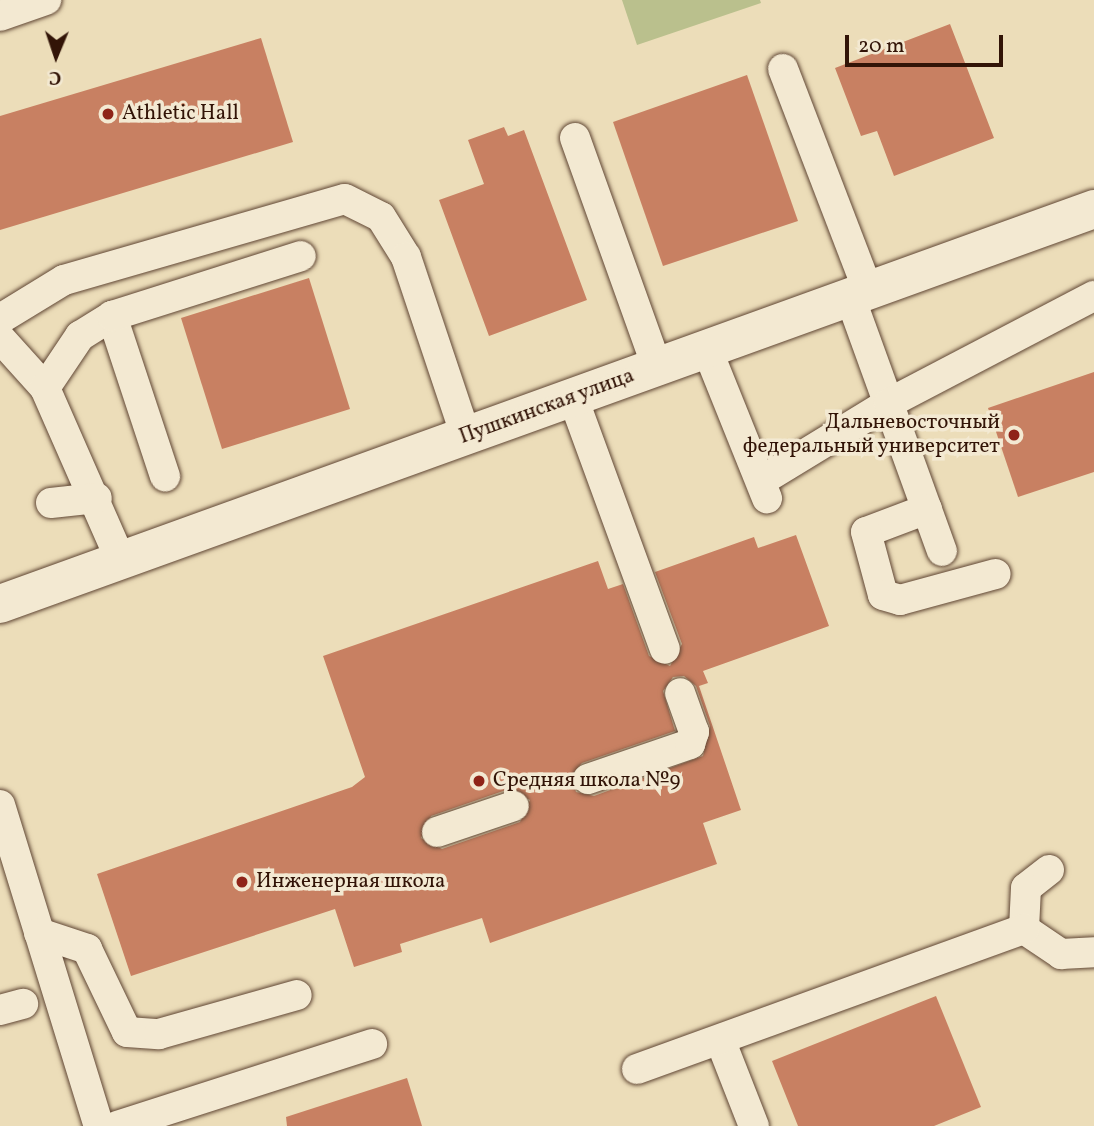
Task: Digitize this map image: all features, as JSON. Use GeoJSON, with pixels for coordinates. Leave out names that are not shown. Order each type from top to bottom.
{"type":"FeatureCollection","features":[{"type":"Feature","properties":{"kind":"main road","name":"Пушкинская улица"},"geometry":{"type":"LineString","coordinates":[[0,604],[1093,208]]}},
{"type":"Feature","properties":{"kind":"lane"},"geometry":{"type":"LineString","coordinates":[[0,16],[46,0]]}},
{"type":"Feature","properties":{"kind":"lane"},"geometry":{"type":"LineString","coordinates":[[783,69],[859,294],[889,403],[942,551]]}},
{"type":"Feature","properties":{"kind":"lane"},"geometry":{"type":"LineString","coordinates":[[575,138],[657,367]]}},
{"type":"Feature","properties":{"kind":"lane"},"geometry":{"type":"LineString","coordinates":[[0,319],[64,279],[345,200],[381,217],[405,257],[466,436]]}},
{"type":"Feature","properties":{"kind":"lane"},"geometry":{"type":"LineString","coordinates":[[45,388],[80,336],[112,316],[301,256]]}},
{"type":"Feature","properties":{"kind":"lane"},"geometry":{"type":"LineString","coordinates":[[706,349],[764,490],[889,403],[1094,296]]}},
{"type":"Feature","properties":{"kind":"lane"},"geometry":{"type":"LineString","coordinates":[[112,316],[165,476]]}},
{"type":"Feature","properties":{"kind":"lane"},"geometry":{"type":"LineString","coordinates":[[0,338],[45,388],[97,498],[121,561]]}},
{"type":"Feature","properties":{"kind":"lane"},"geometry":{"type":"LineString","coordinates":[[573,398],[665,649]]}},
{"type":"Feature","properties":{"kind":"lane"},"geometry":{"type":"LineString","coordinates":[[51,503],[97,498]]}},
{"type":"Feature","properties":{"kind":"lane"},"geometry":{"type":"LineString","coordinates":[[926,509],[866,532],[883,595],[900,600],[996,574]]}},
{"type":"Feature","properties":{"kind":"lane"},"geometry":{"type":"LineString","coordinates":[[588,779],[690,744],[694,732],[680,693]]}},
{"type":"Feature","properties":{"kind":"lane"},"geometry":{"type":"LineString","coordinates":[[0,804],[99,1126]]}},
{"type":"Feature","properties":{"kind":"lane"},"geometry":{"type":"LineString","coordinates":[[437,832],[513,806]]}},
{"type":"Feature","properties":{"kind":"lane"},"geometry":{"type":"LineString","coordinates":[[1024,929],[1026,888],[1049,870]]}},
{"type":"Feature","properties":{"kind":"lane"},"geometry":{"type":"LineString","coordinates":[[1024,929],[1061,954],[1094,952]]}},
{"type":"Feature","properties":{"kind":"lane"},"geometry":{"type":"LineString","coordinates":[[637,1069],[721,1042],[1024,929]]}},
{"type":"Feature","properties":{"kind":"lane"},"geometry":{"type":"LineString","coordinates":[[39,933],[87,948],[127,1032],[159,1034],[297,995]]}},
{"type":"Feature","properties":{"kind":"lane"},"geometry":{"type":"LineString","coordinates":[[721,1042],[754,1126]]}},
{"type":"Feature","properties":{"kind":"lane"},"geometry":{"type":"LineString","coordinates":[[117,1126],[372,1044]]}},
{"type":"Feature","properties":{"kind":"green space"},"geometry":{"type":"Polygon","coordinates":[[[622,0],[760,0],[761,3],[637,45],[622,0]]]}},
{"type":"Feature","properties":{"kind":"building"},"geometry":{"type":"Polygon","coordinates":[[[950,24],[994,138],[894,176],[877,131],[861,136],[835,68],[950,24]]]}},
{"type":"Feature","properties":{"kind":"building"},"geometry":{"type":"Polygon","coordinates":[[[261,38],[293,142],[0,230],[0,116],[261,38]]]}},
{"type":"Feature","properties":{"kind":"building"},"geometry":{"type":"Polygon","coordinates":[[[747,75],[798,221],[663,266],[613,122],[747,75]]]}},
{"type":"Feature","properties":{"kind":"building"},"geometry":{"type":"Polygon","coordinates":[[[504,127],[508,136],[524,130],[587,300],[489,336],[439,200],[484,184],[468,140],[504,127]]]}},
{"type":"Feature","properties":{"kind":"building"},"geometry":{"type":"Polygon","coordinates":[[[309,278],[350,409],[222,449],[181,318],[309,278]]]}},
{"type":"Feature","properties":{"kind":"building"},"geometry":{"type":"Polygon","coordinates":[[[1094,372],[1094,472],[1018,497],[988,408],[1094,372]]]}},
{"type":"Feature","properties":{"kind":"building"},"geometry":{"type":"Polygon","coordinates":[[[796,535],[829,626],[703,671],[708,683],[699,686],[741,810],[703,823],[717,864],[490,943],[482,918],[400,944],[402,952],[354,967],[335,909],[131,976],[97,874],[352,787],[365,777],[323,656],[598,561],[608,589],[623,584],[649,656],[670,666],[682,644],[655,572],[754,537],[758,548],[796,535]],[[684,676],[673,677],[663,691],[675,731],[582,763],[571,775],[576,792],[594,796],[703,756],[710,726],[696,686],[684,676]],[[509,789],[431,816],[421,838],[442,849],[520,822],[530,800],[509,789]]]}},
{"type":"Feature","properties":{"kind":"building"},"geometry":{"type":"Polygon","coordinates":[[[936,996],[981,1107],[934,1126],[798,1126],[772,1061],[936,996]]]}},
{"type":"Feature","properties":{"kind":"building"},"geometry":{"type":"Polygon","coordinates":[[[407,1078],[422,1126],[287,1126],[286,1117],[407,1078]]]}},
{"type":"Feature","properties":{"kind":"place","name":"Athletic Hall"},"geometry":{"type":"Point","coordinates":[108,114]}},
{"type":"Feature","properties":{"kind":"place","name":"Дальневосточный федеральный университет"},"geometry":{"type":"Point","coordinates":[1014,435]}},
{"type":"Feature","properties":{"kind":"place","name":"Средняя школа №9"},"geometry":{"type":"Point","coordinates":[479,781]}},
{"type":"Feature","properties":{"kind":"place","name":"Инженерная школа"},"geometry":{"type":"Point","coordinates":[242,882]}}]}
